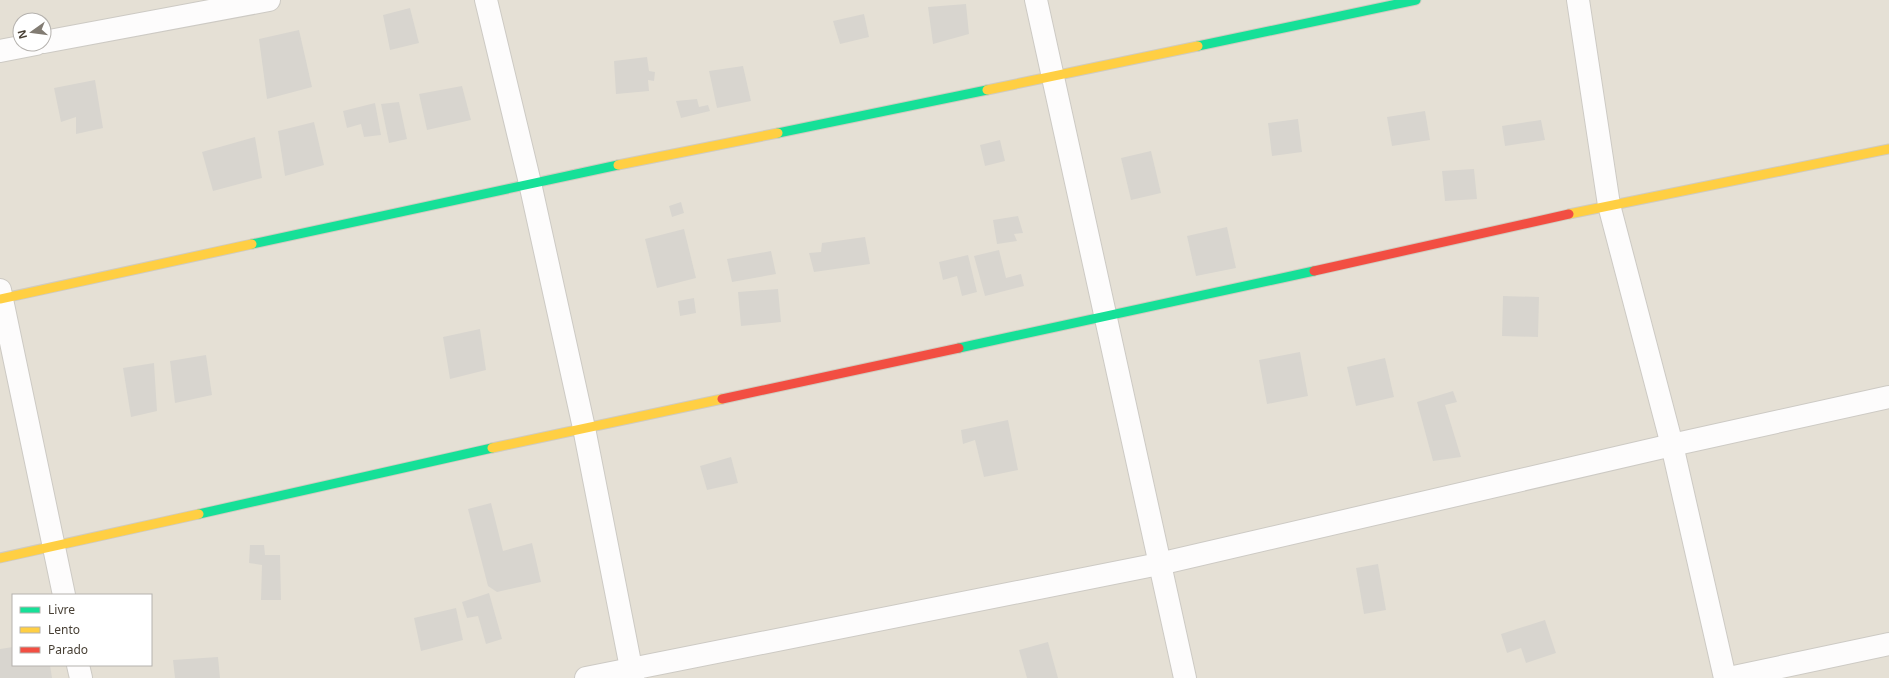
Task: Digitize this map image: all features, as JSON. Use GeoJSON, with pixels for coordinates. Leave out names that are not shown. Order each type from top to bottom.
{"type":"FeatureCollection","features":[{"type":"Feature","properties":{"kind":"street"},"geometry":{"type":"LineString","coordinates":[[52,41],[269,0]]}},
{"type":"Feature","properties":{"kind":"street"},"geometry":{"type":"LineString","coordinates":[[486,0],[530,183],[584,428],[632,673]]}},
{"type":"Feature","properties":{"kind":"street"},"geometry":{"type":"LineString","coordinates":[[1036,0],[1185,678]]}},
{"type":"Feature","properties":{"kind":"street"},"geometry":{"type":"LineString","coordinates":[[64,594],[1,296],[530,183],[1053,77],[1416,0]]}},
{"type":"Feature","properties":{"kind":"street"},"geometry":{"type":"LineString","coordinates":[[1578,0],[1609,205],[1672,445],[1725,678]]}},
{"type":"Feature","properties":{"kind":"street"},"geometry":{"type":"LineString","coordinates":[[0,51],[12,49]]}},
{"type":"Feature","properties":{"kind":"street"},"geometry":{"type":"LineString","coordinates":[[0,558],[584,428],[1106,317],[1609,205],[1889,149]]}},
{"type":"Feature","properties":{"kind":"street"},"geometry":{"type":"LineString","coordinates":[[586,678],[632,673],[1159,564],[1672,445],[1889,397]]}},
{"type":"Feature","properties":{"kind":"street"},"geometry":{"type":"LineString","coordinates":[[1729,678],[1889,644]]}},
{"type":"Feature","properties":{"kind":"street"},"geometry":{"type":"LineString","coordinates":[[78,666],[81,678]]}},
{"type":"Feature","properties":{"kind":"shaded area"},"geometry":{"type":"Polygon","coordinates":[[[0,0],[1889,0],[1889,678],[0,678],[0,0]]]}},
{"type":"Feature","properties":{"kind":"building"},"geometry":{"type":"Polygon","coordinates":[[[966,4],[969,34],[933,44],[928,7],[966,4]]]}},
{"type":"Feature","properties":{"kind":"building"},"geometry":{"type":"Polygon","coordinates":[[[410,8],[419,43],[390,50],[383,15],[410,8]]]}},
{"type":"Feature","properties":{"kind":"building"},"geometry":{"type":"Polygon","coordinates":[[[864,14],[869,37],[840,44],[833,21],[864,14]]]}},
{"type":"Feature","properties":{"kind":"building"},"geometry":{"type":"Polygon","coordinates":[[[299,30],[312,87],[267,99],[259,39],[299,30]]]}},
{"type":"Feature","properties":{"kind":"building"},"geometry":{"type":"Polygon","coordinates":[[[647,57],[649,71],[655,72],[654,81],[648,80],[649,91],[616,94],[614,61],[647,57]]]}},
{"type":"Feature","properties":{"kind":"building"},"geometry":{"type":"Polygon","coordinates":[[[743,66],[751,101],[717,108],[709,71],[743,66]]]}},
{"type":"Feature","properties":{"kind":"building"},"geometry":{"type":"Polygon","coordinates":[[[95,80],[103,128],[76,134],[76,117],[61,122],[54,88],[95,80]]]}},
{"type":"Feature","properties":{"kind":"building"},"geometry":{"type":"Polygon","coordinates":[[[462,86],[471,120],[427,130],[419,94],[462,86]]]}},
{"type":"Feature","properties":{"kind":"building"},"geometry":{"type":"Polygon","coordinates":[[[697,99],[699,107],[708,105],[710,111],[681,118],[676,101],[697,99]]]}},
{"type":"Feature","properties":{"kind":"building"},"geometry":{"type":"Polygon","coordinates":[[[399,102],[407,139],[389,143],[381,104],[399,102]]]}},
{"type":"Feature","properties":{"kind":"building"},"geometry":{"type":"Polygon","coordinates":[[[375,103],[381,135],[364,137],[361,124],[347,128],[343,111],[375,103]]]}},
{"type":"Feature","properties":{"kind":"building"},"geometry":{"type":"Polygon","coordinates":[[[1425,111],[1430,140],[1392,146],[1387,117],[1425,111]]]}},
{"type":"Feature","properties":{"kind":"building"},"geometry":{"type":"Polygon","coordinates":[[[1298,119],[1302,152],[1272,156],[1268,123],[1298,119]]]}},
{"type":"Feature","properties":{"kind":"building"},"geometry":{"type":"Polygon","coordinates":[[[1541,120],[1545,140],[1505,146],[1502,126],[1541,120]]]}},
{"type":"Feature","properties":{"kind":"building"},"geometry":{"type":"Polygon","coordinates":[[[314,122],[324,165],[285,176],[278,131],[314,122]]]}},
{"type":"Feature","properties":{"kind":"building"},"geometry":{"type":"Polygon","coordinates":[[[255,137],[262,178],[213,191],[202,152],[255,137]]]}},
{"type":"Feature","properties":{"kind":"building"},"geometry":{"type":"Polygon","coordinates":[[[1000,140],[1005,161],[985,166],[980,145],[1000,140]]]}},
{"type":"Feature","properties":{"kind":"building"},"geometry":{"type":"Polygon","coordinates":[[[1151,151],[1161,193],[1131,200],[1121,158],[1151,151]]]}},
{"type":"Feature","properties":{"kind":"building"},"geometry":{"type":"Polygon","coordinates":[[[1474,169],[1477,199],[1445,201],[1442,171],[1474,169]]]}},
{"type":"Feature","properties":{"kind":"building"},"geometry":{"type":"Polygon","coordinates":[[[681,202],[684,213],[672,217],[669,206],[681,202]]]}},
{"type":"Feature","properties":{"kind":"building"},"geometry":{"type":"Polygon","coordinates":[[[1018,216],[1023,233],[1014,234],[1017,241],[997,244],[993,220],[1018,216]]]}},
{"type":"Feature","properties":{"kind":"building"},"geometry":{"type":"Polygon","coordinates":[[[1227,227],[1236,268],[1196,276],[1187,236],[1227,227]]]}},
{"type":"Feature","properties":{"kind":"building"},"geometry":{"type":"Polygon","coordinates":[[[684,229],[696,278],[657,288],[645,239],[684,229]]]}},
{"type":"Feature","properties":{"kind":"building"},"geometry":{"type":"Polygon","coordinates":[[[865,237],[870,264],[814,272],[809,253],[821,252],[822,243],[865,237]]]}},
{"type":"Feature","properties":{"kind":"building"},"geometry":{"type":"Polygon","coordinates":[[[999,250],[1006,278],[1021,274],[1024,286],[985,296],[974,256],[999,250]]]}},
{"type":"Feature","properties":{"kind":"building"},"geometry":{"type":"Polygon","coordinates":[[[771,251],[776,274],[732,282],[727,259],[771,251]]]}},
{"type":"Feature","properties":{"kind":"building"},"geometry":{"type":"Polygon","coordinates":[[[968,255],[977,292],[962,296],[957,276],[943,280],[939,262],[968,255]]]}},
{"type":"Feature","properties":{"kind":"building"},"geometry":{"type":"Polygon","coordinates":[[[778,289],[781,322],[741,326],[738,292],[778,289]]]}},
{"type":"Feature","properties":{"kind":"building"},"geometry":{"type":"Polygon","coordinates":[[[1503,296],[1539,297],[1538,337],[1502,336],[1503,296]]]}},
{"type":"Feature","properties":{"kind":"building"},"geometry":{"type":"Polygon","coordinates":[[[694,298],[696,313],[680,316],[678,301],[694,298]]]}},
{"type":"Feature","properties":{"kind":"building"},"geometry":{"type":"Polygon","coordinates":[[[480,329],[486,370],[450,379],[443,337],[480,329]]]}},
{"type":"Feature","properties":{"kind":"building"},"geometry":{"type":"Polygon","coordinates":[[[1300,352],[1308,396],[1267,404],[1259,360],[1300,352]]]}},
{"type":"Feature","properties":{"kind":"building"},"geometry":{"type":"Polygon","coordinates":[[[206,355],[212,395],[175,403],[170,361],[206,355]]]}},
{"type":"Feature","properties":{"kind":"building"},"geometry":{"type":"Polygon","coordinates":[[[1385,358],[1394,397],[1356,406],[1347,367],[1385,358]]]}},
{"type":"Feature","properties":{"kind":"building"},"geometry":{"type":"Polygon","coordinates":[[[154,363],[157,411],[131,417],[123,368],[154,363]]]}},
{"type":"Feature","properties":{"kind":"building"},"geometry":{"type":"Polygon","coordinates":[[[1453,391],[1457,402],[1445,405],[1461,457],[1433,461],[1417,402],[1453,391]]]}},
{"type":"Feature","properties":{"kind":"building"},"geometry":{"type":"Polygon","coordinates":[[[1008,420],[1018,470],[984,477],[975,440],[963,444],[961,430],[1008,420]]]}},
{"type":"Feature","properties":{"kind":"building"},"geometry":{"type":"Polygon","coordinates":[[[731,457],[738,483],[707,490],[700,466],[731,457]]]}},
{"type":"Feature","properties":{"kind":"building"},"geometry":{"type":"Polygon","coordinates":[[[491,503],[503,551],[532,543],[541,582],[497,592],[488,586],[468,509],[491,503]]]}},
{"type":"Feature","properties":{"kind":"building"},"geometry":{"type":"Polygon","coordinates":[[[250,545],[264,545],[265,555],[280,555],[281,600],[261,600],[262,565],[249,563],[250,545]]]}},
{"type":"Feature","properties":{"kind":"building"},"geometry":{"type":"Polygon","coordinates":[[[1378,564],[1386,610],[1364,614],[1356,568],[1378,564]]]}},
{"type":"Feature","properties":{"kind":"building"},"geometry":{"type":"Polygon","coordinates":[[[489,593],[502,639],[486,644],[478,616],[467,618],[462,602],[489,593]]]}},
{"type":"Feature","properties":{"kind":"building"},"geometry":{"type":"Polygon","coordinates":[[[456,608],[463,640],[421,651],[414,618],[456,608]]]}},
{"type":"Feature","properties":{"kind":"building"},"geometry":{"type":"Polygon","coordinates":[[[1545,620],[1556,653],[1526,663],[1521,648],[1507,653],[1501,634],[1545,620]]]}},
{"type":"Feature","properties":{"kind":"building"},"geometry":{"type":"Polygon","coordinates":[[[1048,642],[1058,678],[1027,678],[1019,650],[1048,642]]]}},
{"type":"Feature","properties":{"kind":"building"},"geometry":{"type":"Polygon","coordinates":[[[12,647],[12,666],[50,666],[52,678],[0,678],[0,649],[12,647]]]}},
{"type":"Feature","properties":{"kind":"building"},"geometry":{"type":"Polygon","coordinates":[[[218,657],[220,678],[175,678],[173,660],[218,657]]]}},
{"type":"Feature","properties":{"kind":"traffic: fast"},"geometry":{"type":"LineString","coordinates":[[1198,46],[1416,0]]}},
{"type":"Feature","properties":{"kind":"traffic: fast"},"geometry":{"type":"LineString","coordinates":[[778,133],[987,90]]}},
{"type":"Feature","properties":{"kind":"traffic: fast"},"geometry":{"type":"LineString","coordinates":[[252,244],[618,165]]}},
{"type":"Feature","properties":{"kind":"traffic: fast"},"geometry":{"type":"LineString","coordinates":[[959,348],[1314,271]]}},
{"type":"Feature","properties":{"kind":"traffic: fast"},"geometry":{"type":"LineString","coordinates":[[199,514],[492,448]]}},
{"type":"Feature","properties":{"kind":"traffic: slow"},"geometry":{"type":"LineString","coordinates":[[987,90],[1198,46]]}},
{"type":"Feature","properties":{"kind":"traffic: slow"},"geometry":{"type":"LineString","coordinates":[[618,165],[778,133]]}},
{"type":"Feature","properties":{"kind":"traffic: slow"},"geometry":{"type":"LineString","coordinates":[[1569,214],[1889,149]]}},
{"type":"Feature","properties":{"kind":"traffic: slow"},"geometry":{"type":"LineString","coordinates":[[0,299],[252,244]]}},
{"type":"Feature","properties":{"kind":"traffic: slow"},"geometry":{"type":"LineString","coordinates":[[492,448],[722,399]]}},
{"type":"Feature","properties":{"kind":"traffic: slow"},"geometry":{"type":"LineString","coordinates":[[0,558],[199,514]]}},
{"type":"Feature","properties":{"kind":"traffic: jam"},"geometry":{"type":"LineString","coordinates":[[1314,271],[1569,214]]}},
{"type":"Feature","properties":{"kind":"traffic: jam"},"geometry":{"type":"LineString","coordinates":[[722,399],[959,348]]}}]}
